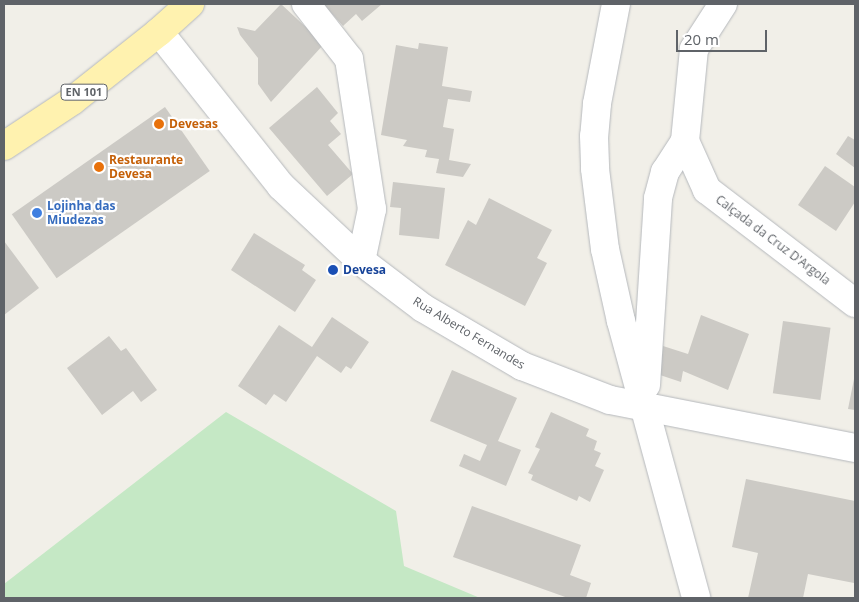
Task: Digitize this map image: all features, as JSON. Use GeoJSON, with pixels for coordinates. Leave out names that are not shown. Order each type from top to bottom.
{"type":"FeatureCollection","features":[{"type":"Feature","properties":{"kind":"main road","name":"EN 101"},"geometry":{"type":"LineString","coordinates":[[4,146],[72,101],[159,32],[190,4]]}},
{"type":"Feature","properties":{"kind":"street"},"geometry":{"type":"LineString","coordinates":[[306,4],[349,59],[372,209],[362,261]]}},
{"type":"Feature","properties":{"kind":"street"},"geometry":{"type":"LineString","coordinates":[[616,4],[594,136],[595,169],[605,249],[644,408],[696,598]]}},
{"type":"Feature","properties":{"kind":"street","name":"Calçada da Cruz D'Argola"},"geometry":{"type":"LineString","coordinates":[[723,4],[694,49],[685,141],[707,190],[855,303]]}},
{"type":"Feature","properties":{"kind":"street","name":"Rua Alberto Fernandes"},"geometry":{"type":"LineString","coordinates":[[159,32],[281,186],[362,261],[423,308],[522,366],[610,400],[855,448]]}},
{"type":"Feature","properties":{"kind":"street"},"geometry":{"type":"LineString","coordinates":[[644,408],[658,198],[665,172],[685,141]]}},
{"type":"Feature","properties":{"kind":"green space"},"geometry":{"type":"Polygon","coordinates":[[[226,412],[396,511],[404,566],[480,598],[4,598],[4,584],[226,412]]]}},
{"type":"Feature","properties":{"kind":"building"},"geometry":{"type":"Polygon","coordinates":[[[281,4],[324,44],[271,102],[258,84],[258,58],[240,35],[237,27],[255,31],[281,4]]]}},
{"type":"Feature","properties":{"kind":"building"},"geometry":{"type":"Polygon","coordinates":[[[323,4],[382,4],[362,21],[356,14],[343,26],[323,4]]]}},
{"type":"Feature","properties":{"kind":"building"},"geometry":{"type":"Polygon","coordinates":[[[419,43],[448,47],[442,86],[472,91],[470,102],[448,99],[443,127],[454,129],[449,160],[471,164],[463,177],[436,173],[439,159],[425,157],[427,150],[403,146],[407,140],[381,135],[396,45],[418,49],[419,43]]]}},
{"type":"Feature","properties":{"kind":"building"},"geometry":{"type":"Polygon","coordinates":[[[317,87],[338,113],[330,121],[341,134],[328,145],[353,174],[327,196],[269,128],[317,87]]]}},
{"type":"Feature","properties":{"kind":"building"},"geometry":{"type":"Polygon","coordinates":[[[165,107],[210,171],[57,278],[12,214],[165,107]]]}},
{"type":"Feature","properties":{"kind":"building"},"geometry":{"type":"Polygon","coordinates":[[[848,136],[855,140],[855,168],[836,154],[848,136]]]}},
{"type":"Feature","properties":{"kind":"building"},"geometry":{"type":"Polygon","coordinates":[[[825,166],[855,187],[855,202],[836,231],[798,205],[825,166]]]}},
{"type":"Feature","properties":{"kind":"building"},"geometry":{"type":"Polygon","coordinates":[[[393,182],[445,188],[439,239],[399,235],[401,208],[390,207],[393,182]]]}},
{"type":"Feature","properties":{"kind":"building"},"geometry":{"type":"Polygon","coordinates":[[[489,198],[552,230],[537,258],[547,263],[525,306],[445,265],[468,220],[476,225],[489,198]]]}},
{"type":"Feature","properties":{"kind":"building"},"geometry":{"type":"Polygon","coordinates":[[[254,233],[305,265],[302,270],[316,280],[295,312],[231,270],[254,233]]]}},
{"type":"Feature","properties":{"kind":"building"},"geometry":{"type":"Polygon","coordinates":[[[4,241],[39,288],[4,315],[4,241]]]}},
{"type":"Feature","properties":{"kind":"building"},"geometry":{"type":"Polygon","coordinates":[[[701,315],[749,334],[728,390],[683,371],[681,382],[660,375],[663,346],[688,354],[701,315]]]}},
{"type":"Feature","properties":{"kind":"building"},"geometry":{"type":"Polygon","coordinates":[[[332,317],[369,342],[351,369],[346,366],[341,373],[317,356],[286,402],[274,394],[266,405],[238,386],[279,325],[312,347],[332,317]]]}},
{"type":"Feature","properties":{"kind":"building"},"geometry":{"type":"Polygon","coordinates":[[[783,321],[831,328],[820,400],[773,393],[783,321]]]}},
{"type":"Feature","properties":{"kind":"building"},"geometry":{"type":"Polygon","coordinates":[[[109,336],[121,351],[126,348],[157,390],[141,402],[133,391],[102,415],[67,368],[109,336]]]}},
{"type":"Feature","properties":{"kind":"building"},"geometry":{"type":"Polygon","coordinates":[[[452,370],[517,398],[498,441],[521,450],[506,486],[459,466],[464,454],[480,461],[487,445],[430,421],[452,370]]]}},
{"type":"Feature","properties":{"kind":"building"},"geometry":{"type":"Polygon","coordinates":[[[855,379],[855,410],[848,409],[855,379]]]}},
{"type":"Feature","properties":{"kind":"building"},"geometry":{"type":"Polygon","coordinates":[[[551,412],[589,429],[586,436],[597,441],[594,450],[601,453],[595,466],[604,470],[590,502],[579,496],[577,501],[531,480],[533,475],[528,473],[540,449],[535,447],[551,412]]]}},
{"type":"Feature","properties":{"kind":"building"},"geometry":{"type":"Polygon","coordinates":[[[746,479],[855,501],[854,583],[808,574],[803,598],[748,598],[758,553],[732,547],[746,479]]]}},
{"type":"Feature","properties":{"kind":"building"},"geometry":{"type":"Polygon","coordinates":[[[472,506],[581,545],[570,575],[591,583],[586,598],[568,598],[453,557],[472,506]]]}},
{"type":"Feature","properties":{"kind":"place","name":"Devesas"},"geometry":{"type":"Point","coordinates":[159,124]}},
{"type":"Feature","properties":{"kind":"place","name":"Restaurante Devesa"},"geometry":{"type":"Point","coordinates":[99,167]}},
{"type":"Feature","properties":{"kind":"place","name":"Lojinha das Miudezas"},"geometry":{"type":"Point","coordinates":[37,213]}},
{"type":"Feature","properties":{"kind":"place","name":"Devesa"},"geometry":{"type":"Point","coordinates":[333,270]}}]}
